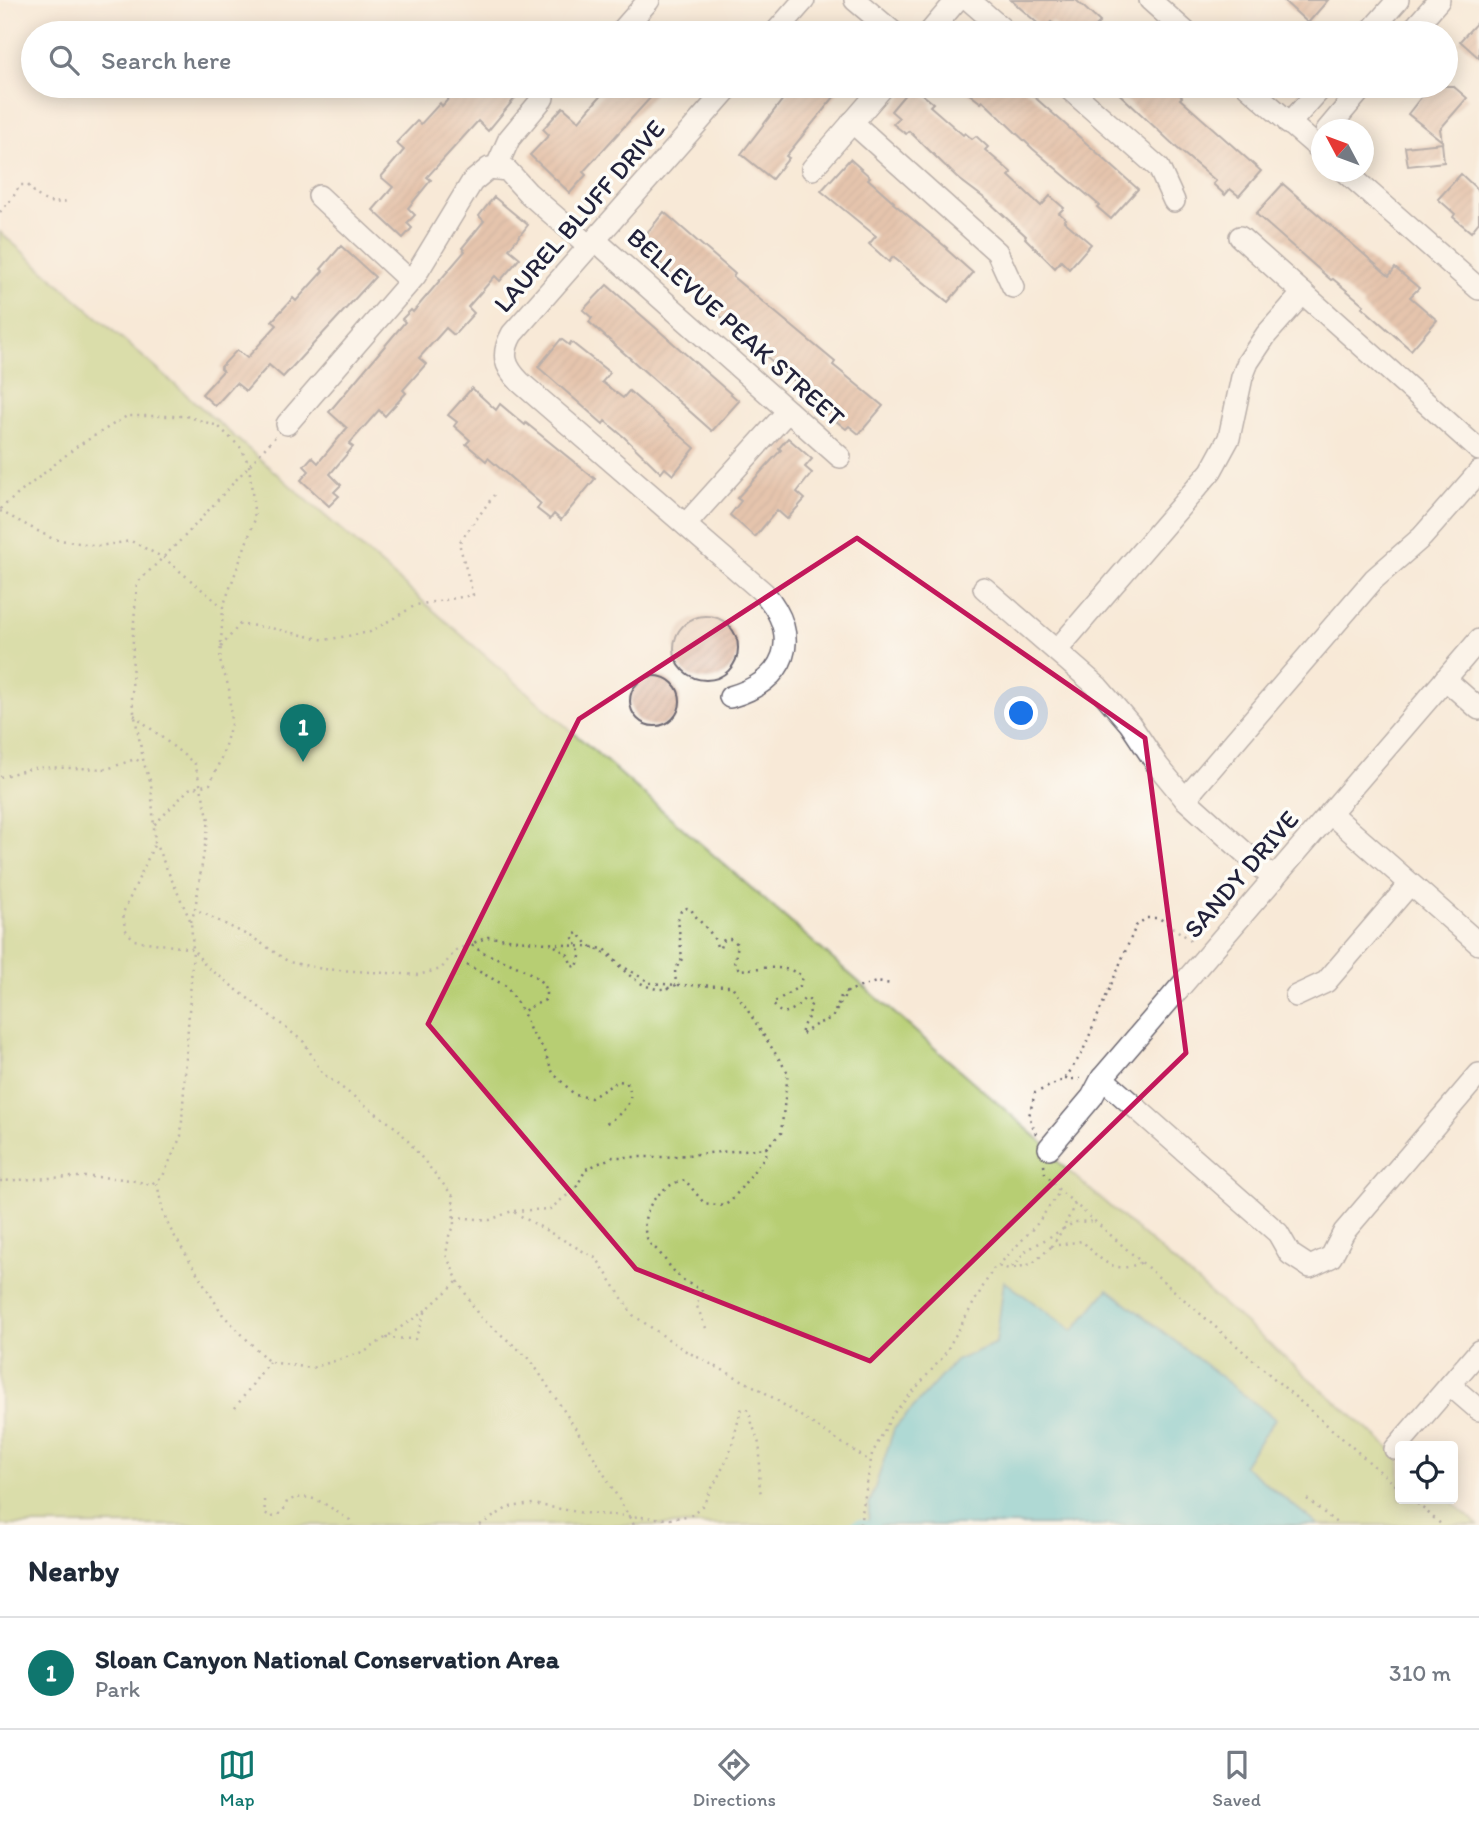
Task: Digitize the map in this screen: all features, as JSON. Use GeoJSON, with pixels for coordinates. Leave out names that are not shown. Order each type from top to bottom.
{"type":"FeatureCollection","features":[{"type":"Feature","properties":{"kind":"street"},"geometry":{"type":"LineString","coordinates":[[631,21],[649,0]]}},
{"type":"Feature","properties":{"kind":"street"},"geometry":{"type":"LineString","coordinates":[[786,21],[804,0]]}},
{"type":"Feature","properties":{"kind":"street"},"geometry":{"type":"LineString","coordinates":[[855,0],[880,21]]}},
{"type":"Feature","properties":{"kind":"street"},"geometry":{"type":"LineString","coordinates":[[939,21],[957,0]]}},
{"type":"Feature","properties":{"kind":"street"},"geometry":{"type":"LineString","coordinates":[[969,0],[993,21]]}},
{"type":"Feature","properties":{"kind":"street"},"geometry":{"type":"LineString","coordinates":[[1150,0],[1174,21]]}},
{"type":"Feature","properties":{"kind":"street"},"geometry":{"type":"LineString","coordinates":[[1379,21],[1398,0]]}},
{"type":"Feature","properties":{"kind":"street"},"geometry":{"type":"LineString","coordinates":[[1420,21],[1438,0]]}},
{"type":"Feature","properties":{"kind":"street"},"geometry":{"type":"LineString","coordinates":[[288,424],[411,281],[472,182],[484,170],[495,168],[509,139],[543,98]]}},
{"type":"Feature","properties":{"kind":"street","name":"LAUREL BLUFF DRIVE"},"geometry":{"type":"LineString","coordinates":[[686,524],[520,382],[506,364],[503,354],[512,334],[719,98]]}},
{"type":"Feature","properties":{"kind":"street"},"geometry":{"type":"LineString","coordinates":[[811,169],[873,98]]}},
{"type":"Feature","properties":{"kind":"street"},"geometry":{"type":"LineString","coordinates":[[1080,98],[1159,167],[1174,201]]}},
{"type":"Feature","properties":{"kind":"street"},"geometry":{"type":"LineString","coordinates":[[1260,98],[1289,124],[1311,135]]}},
{"type":"Feature","properties":{"kind":"street"},"geometry":{"type":"LineString","coordinates":[[1289,124],[1312,98]]}},
{"type":"Feature","properties":{"kind":"street"},"geometry":{"type":"LineString","coordinates":[[1338,119],[1354,98]]}},
{"type":"Feature","properties":{"kind":"street"},"geometry":{"type":"LineString","coordinates":[[852,122],[998,252],[1013,287]]}},
{"type":"Feature","properties":{"kind":"street","name":"BELLEVUE PEAK STREET"},"geometry":{"type":"LineString","coordinates":[[495,168],[502,168],[512,174],[528,193],[592,243],[840,457]]}},
{"type":"Feature","properties":{"kind":"street"},"geometry":{"type":"LineString","coordinates":[[1357,182],[1479,289]]}},
{"type":"Feature","properties":{"kind":"street"},"geometry":{"type":"LineString","coordinates":[[320,196],[411,281]]}},
{"type":"Feature","properties":{"kind":"street"},"geometry":{"type":"LineString","coordinates":[[1240,237],[1479,450]]}},
{"type":"Feature","properties":{"kind":"street"},"geometry":{"type":"LineString","coordinates":[[1057,650],[1211,471],[1229,438],[1242,377],[1248,362],[1266,335],[1303,293]]}},
{"type":"Feature","properties":{"kind":"street"},"geometry":{"type":"LineString","coordinates":[[730,698],[746,693],[774,673],[783,655],[786,638],[782,620],[764,593],[686,524],[788,411]]}},
{"type":"Feature","properties":{"kind":"street"},"geometry":{"type":"LineString","coordinates":[[1185,799],[1374,579],[1422,537],[1479,472]]}},
{"type":"Feature","properties":{"kind":"street"},"geometry":{"type":"LineString","coordinates":[[984,588],[1057,650],[1111,701],[1185,799],[1274,878]]}},
{"type":"Feature","properties":{"kind":"street","name":"SANDY DRIVE"},"geometry":{"type":"LineString","coordinates":[[1049,1148],[1092,1097],[1102,1078],[1479,640]]}},
{"type":"Feature","properties":{"kind":"street"},"geometry":{"type":"LineString","coordinates":[[1445,680],[1479,709]]}},
{"type":"Feature","properties":{"kind":"street"},"geometry":{"type":"LineString","coordinates":[[1330,813],[1479,944]]}},
{"type":"Feature","properties":{"kind":"street"},"geometry":{"type":"LineString","coordinates":[[1296,996],[1326,982],[1410,884]]}},
{"type":"Feature","properties":{"kind":"street"},"geometry":{"type":"LineString","coordinates":[[1102,1078],[1278,1233],[1290,1254],[1310,1267],[1331,1257],[1344,1232],[1479,1074]]}},
{"type":"Feature","properties":{"kind":"street"},"geometry":{"type":"LineString","coordinates":[[1402,1441],[1479,1351]]}},
{"type":"Feature","properties":{"kind":"street"},"geometry":{"type":"LineString","coordinates":[[1450,1385],[1479,1410]]}},
{"type":"Feature","properties":{"kind":"path"},"geometry":{"type":"LineString","coordinates":[[0,212],[20,185],[28,185],[46,202],[56,204],[67,201]]}},
{"type":"Feature","properties":{"kind":"path"},"geometry":{"type":"LineString","coordinates":[[154,825],[189,789],[210,783],[222,756],[231,724],[229,688],[220,661],[223,607],[255,519],[249,465],[240,448],[218,426],[186,416],[127,416],[76,447],[0,510],[53,540],[99,546],[131,541],[164,558],[223,607]]}},
{"type":"Feature","properties":{"kind":"path"},"geometry":{"type":"LineString","coordinates":[[0,1181],[78,1177],[138,1181],[150,1185],[163,1176],[181,1136],[193,949],[191,923],[155,843],[151,783],[144,764],[134,715],[133,634],[137,583],[164,558],[288,424]]}},
{"type":"Feature","properties":{"kind":"path"},"geometry":{"type":"LineString","coordinates":[[221,647],[240,624],[325,640],[370,632],[416,605],[473,595],[459,543],[494,495]]}},
{"type":"Feature","properties":{"kind":"path"},"geometry":{"type":"LineString","coordinates":[[134,715],[195,764],[209,820],[191,923]]}},
{"type":"Feature","properties":{"kind":"path"},"geometry":{"type":"LineString","coordinates":[[0,777],[37,767],[107,769],[135,759],[144,764]]}},
{"type":"Feature","properties":{"kind":"path"},"geometry":{"type":"LineString","coordinates":[[155,843],[123,913],[125,929],[134,940],[193,949],[205,965],[304,1042],[322,1073],[399,1130],[453,1196],[454,1227],[449,1236],[446,1255],[458,1281],[479,1316],[530,1359],[591,1452],[634,1525]]}},
{"type":"Feature","properties":{"kind":"path"},"geometry":{"type":"LineString","coordinates":[[676,985],[675,970],[682,959],[678,919],[681,911],[687,908],[691,909],[698,923],[708,929],[718,947],[728,938],[734,940],[738,945],[734,964],[740,970],[772,968],[797,972],[802,976],[800,986],[773,1003],[776,1010],[782,1013],[796,1010],[804,999],[812,1003],[801,1035],[832,1018],[848,991],[876,982],[892,984]]}},
{"type":"Feature","properties":{"kind":"path"},"geometry":{"type":"LineString","coordinates":[[195,909],[255,939],[289,962],[323,969],[418,975],[441,969],[456,950],[488,937],[605,949],[621,965],[651,983],[732,986],[788,1073],[781,1133],[767,1146],[664,1157],[613,1157],[586,1169],[576,1188],[550,1209],[512,1211],[490,1220],[454,1217]]}},
{"type":"Feature","properties":{"kind":"path"},"geometry":{"type":"LineString","coordinates":[[1197,944],[1159,918],[1146,918],[1136,926],[1082,1053],[1066,1079],[1035,1093],[1029,1116],[1036,1136],[1049,1148],[1044,1161],[1045,1173],[1060,1191],[1395,1485]]}},
{"type":"Feature","properties":{"kind":"path"},"geometry":{"type":"LineString","coordinates":[[553,944],[568,955],[575,967],[581,956],[572,936],[575,933],[597,949]]}},
{"type":"Feature","properties":{"kind":"path"},"geometry":{"type":"LineString","coordinates":[[471,944],[491,957],[504,959],[543,983],[547,997],[545,1000],[523,1012]]}},
{"type":"Feature","properties":{"kind":"path"},"geometry":{"type":"LineString","coordinates":[[467,965],[506,986],[543,1048],[553,1073],[575,1095],[591,1098],[618,1081],[626,1082],[631,1098],[626,1107],[605,1124]]}},
{"type":"Feature","properties":{"kind":"path"},"geometry":{"type":"LineString","coordinates":[[706,1328],[696,1304],[704,1294],[701,1289],[687,1284],[673,1271],[649,1242],[645,1226],[647,1210],[671,1182],[685,1180],[704,1203],[723,1206],[732,1200],[766,1155],[767,1146]]}},
{"type":"Feature","properties":{"kind":"path"},"geometry":{"type":"LineString","coordinates":[[156,1182],[169,1227],[223,1315],[269,1362],[312,1368],[366,1350],[426,1310],[458,1281]]}},
{"type":"Feature","properties":{"kind":"path"},"geometry":{"type":"LineString","coordinates":[[860,1525],[872,1454],[893,1414],[943,1357],[981,1289],[998,1266],[1037,1224],[1060,1191]]}},
{"type":"Feature","properties":{"kind":"path"},"geometry":{"type":"LineString","coordinates":[[998,1266],[1009,1269],[1031,1264],[1052,1246],[1075,1204]]}},
{"type":"Feature","properties":{"kind":"path"},"geometry":{"type":"LineString","coordinates":[[512,1211],[597,1259],[633,1315],[684,1350],[761,1390],[871,1462]]}},
{"type":"Feature","properties":{"kind":"path"},"geometry":{"type":"LineString","coordinates":[[1009,1269],[1024,1252],[1075,1222],[1095,1221]]}},
{"type":"Feature","properties":{"kind":"path"},"geometry":{"type":"LineString","coordinates":[[1052,1246],[1082,1241],[1104,1263],[1129,1269],[1142,1262]]}},
{"type":"Feature","properties":{"kind":"path"},"geometry":{"type":"LineString","coordinates":[[384,1338],[415,1339],[426,1310]]}},
{"type":"Feature","properties":{"kind":"path"},"geometry":{"type":"LineString","coordinates":[[235,1408],[269,1362]]}},
{"type":"Feature","properties":{"kind":"path"},"geometry":{"type":"LineString","coordinates":[[480,1525],[509,1507],[534,1504],[583,1513],[670,1519],[691,1515],[703,1505],[729,1456],[741,1410],[746,1408],[759,1443],[758,1481],[761,1494]]}},
{"type":"Feature","properties":{"kind":"path"},"geometry":{"type":"LineString","coordinates":[[264,1500],[265,1513],[271,1517],[280,1515],[286,1509],[287,1501],[300,1496],[316,1499],[349,1520],[352,1525]]}},
{"type":"Feature","properties":{"kind":"path"},"geometry":{"type":"LineString","coordinates":[[1307,1499],[1339,1525]]}},
{"type":"Feature","properties":{"kind":"path"},"geometry":{"type":"LineString","coordinates":[[1418,1504],[1441,1525]]}},
{"type":"Feature","properties":{"kind":"highlighted area"},"geometry":{"type":"Polygon","coordinates":[[[857,538],[1145,738],[1186,1053],[870,1361],[636,1269],[428,1024],[579,719],[857,538]]]}},
{"type":"Feature","properties":{"kind":"green space"},"geometry":{"type":"Polygon","coordinates":[[[0,232],[1049,1148],[1057,1161],[1395,1453],[1395,1504],[1454,1504],[1478,1525],[0,1525],[0,232]]]}},
{"type":"Feature","properties":{"kind":"water"},"geometry":{"type":"Polygon","coordinates":[[[1004,1281],[1073,1331],[1108,1289],[1275,1419],[1243,1465],[1318,1525],[868,1525],[869,1506],[894,1429],[955,1361],[996,1343],[1004,1281]]]}},
{"type":"Feature","properties":{"kind":"building"},"geometry":{"type":"Polygon","coordinates":[[[1011,0],[1076,0],[1099,21],[1035,21],[1011,0]]]}},
{"type":"Feature","properties":{"kind":"building"},"geometry":{"type":"Polygon","coordinates":[[[1283,0],[1328,0],[1310,21],[1306,21],[1283,0]]]}},
{"type":"Feature","properties":{"kind":"building"},"geometry":{"type":"Polygon","coordinates":[[[1479,20],[1479,58],[1460,41],[1479,20]]]}},
{"type":"Feature","properties":{"kind":"building"},"geometry":{"type":"Polygon","coordinates":[[[1458,90],[1467,98],[1440,129],[1442,141],[1408,114],[1421,98],[1458,98],[1458,90]]]}},
{"type":"Feature","properties":{"kind":"building"},"geometry":{"type":"Polygon","coordinates":[[[449,98],[515,98],[488,131],[478,121],[427,177],[431,180],[408,208],[415,215],[407,223],[412,228],[403,238],[373,210],[393,187],[381,177],[404,150],[396,143],[417,121],[421,124],[440,103],[442,106],[449,98]]]}},
{"type":"Feature","properties":{"kind":"building"},"geometry":{"type":"Polygon","coordinates":[[[599,98],[650,98],[583,172],[586,175],[570,193],[530,155],[549,135],[543,129],[563,107],[579,121],[599,98]]]}},
{"type":"Feature","properties":{"kind":"building"},"geometry":{"type":"Polygon","coordinates":[[[784,98],[833,98],[786,156],[789,158],[772,179],[741,154],[784,98]]]}},
{"type":"Feature","properties":{"kind":"building"},"geometry":{"type":"Polygon","coordinates":[[[902,98],[927,98],[933,103],[930,106],[963,135],[965,133],[972,139],[976,136],[988,147],[985,150],[1012,173],[1009,176],[1041,206],[1050,196],[1064,208],[1059,213],[1066,219],[1064,221],[1091,244],[1069,269],[1061,261],[1055,268],[1026,236],[988,201],[959,179],[909,131],[906,134],[893,124],[899,118],[891,111],[902,98]]]}},
{"type":"Feature","properties":{"kind":"building"},"geometry":{"type":"Polygon","coordinates":[[[975,98],[1036,98],[1138,189],[1111,219],[1097,207],[1099,205],[1033,149],[983,101],[981,103],[975,98]]]}},
{"type":"Feature","properties":{"kind":"building"},"geometry":{"type":"Polygon","coordinates":[[[1124,98],[1181,98],[1261,171],[1239,196],[1230,189],[1225,195],[1213,184],[1216,181],[1124,98]]]}},
{"type":"Feature","properties":{"kind":"building"},"geometry":{"type":"Polygon","coordinates":[[[1442,143],[1444,162],[1408,166],[1405,147],[1442,143]]]}},
{"type":"Feature","properties":{"kind":"building"},"geometry":{"type":"Polygon","coordinates":[[[850,159],[893,203],[973,273],[948,302],[893,257],[889,262],[869,244],[876,236],[821,191],[850,159]]]}},
{"type":"Feature","properties":{"kind":"building"},"geometry":{"type":"Polygon","coordinates":[[[1461,174],[1479,191],[1479,222],[1471,232],[1453,217],[1455,214],[1438,199],[1461,174]]]}},
{"type":"Feature","properties":{"kind":"building"},"geometry":{"type":"Polygon","coordinates":[[[1283,184],[1389,276],[1395,268],[1419,288],[1410,297],[1437,320],[1411,350],[1362,307],[1364,305],[1331,280],[1256,214],[1283,184]]]}},
{"type":"Feature","properties":{"kind":"building"},"geometry":{"type":"Polygon","coordinates":[[[494,197],[528,225],[509,249],[520,258],[500,281],[495,276],[468,307],[474,313],[454,335],[446,328],[419,358],[426,364],[403,390],[406,393],[385,416],[379,410],[349,444],[353,447],[330,474],[341,485],[334,492],[339,496],[329,506],[301,480],[309,471],[304,466],[312,457],[318,463],[347,428],[329,412],[405,322],[402,319],[411,310],[413,312],[465,251],[462,248],[484,221],[479,216],[494,197]]]}},
{"type":"Feature","properties":{"kind":"building"},"geometry":{"type":"Polygon","coordinates":[[[664,212],[735,274],[733,277],[883,406],[859,434],[836,421],[838,419],[638,244],[664,212]]]}},
{"type":"Feature","properties":{"kind":"building"},"geometry":{"type":"Polygon","coordinates":[[[341,246],[375,277],[283,377],[269,365],[246,391],[236,383],[215,406],[202,394],[223,371],[220,368],[237,350],[247,358],[277,325],[272,321],[293,298],[296,301],[341,246]]]}},
{"type":"Feature","properties":{"kind":"building"},"geometry":{"type":"Polygon","coordinates":[[[607,285],[739,401],[712,431],[589,322],[592,318],[583,310],[607,285]]]}},
{"type":"Feature","properties":{"kind":"building"},"geometry":{"type":"Polygon","coordinates":[[[561,339],[569,345],[571,342],[610,373],[602,382],[623,398],[629,391],[695,448],[673,475],[665,468],[661,473],[624,437],[605,421],[603,424],[538,367],[561,339]]]}},
{"type":"Feature","properties":{"kind":"building"},"geometry":{"type":"Polygon","coordinates":[[[472,388],[496,410],[500,404],[525,425],[526,423],[595,479],[561,520],[554,514],[550,519],[537,509],[541,504],[488,458],[486,461],[466,444],[470,440],[454,426],[457,422],[448,415],[472,388]]]}},
{"type":"Feature","properties":{"kind":"building"},"geometry":{"type":"Polygon","coordinates":[[[788,438],[812,459],[805,467],[812,473],[797,492],[805,499],[787,519],[777,510],[755,537],[730,515],[741,501],[737,498],[781,450],[779,448],[788,438]]]}},
{"type":"Feature","properties":{"kind":"building"},"geometry":{"type":"Polygon","coordinates":[[[706,616],[724,622],[732,630],[738,648],[732,666],[724,674],[706,680],[688,674],[680,666],[674,648],[680,630],[688,622],[706,616]]]}},
{"type":"Feature","properties":{"kind":"building"},"geometry":{"type":"Polygon","coordinates":[[[655,676],[672,684],[680,701],[672,718],[655,726],[638,718],[630,701],[638,684],[655,676]]]}},
{"type":"Feature","properties":{"kind":"waterway"},"geometry":{"type":"LineString","coordinates":[[849,1525],[860,1521],[877,1525]]}},
{"type":"Feature","properties":{"kind":"place","name":"Sloan Canyon National Conservation Area"},"geometry":{"type":"Point","coordinates":[303,762]}}]}
